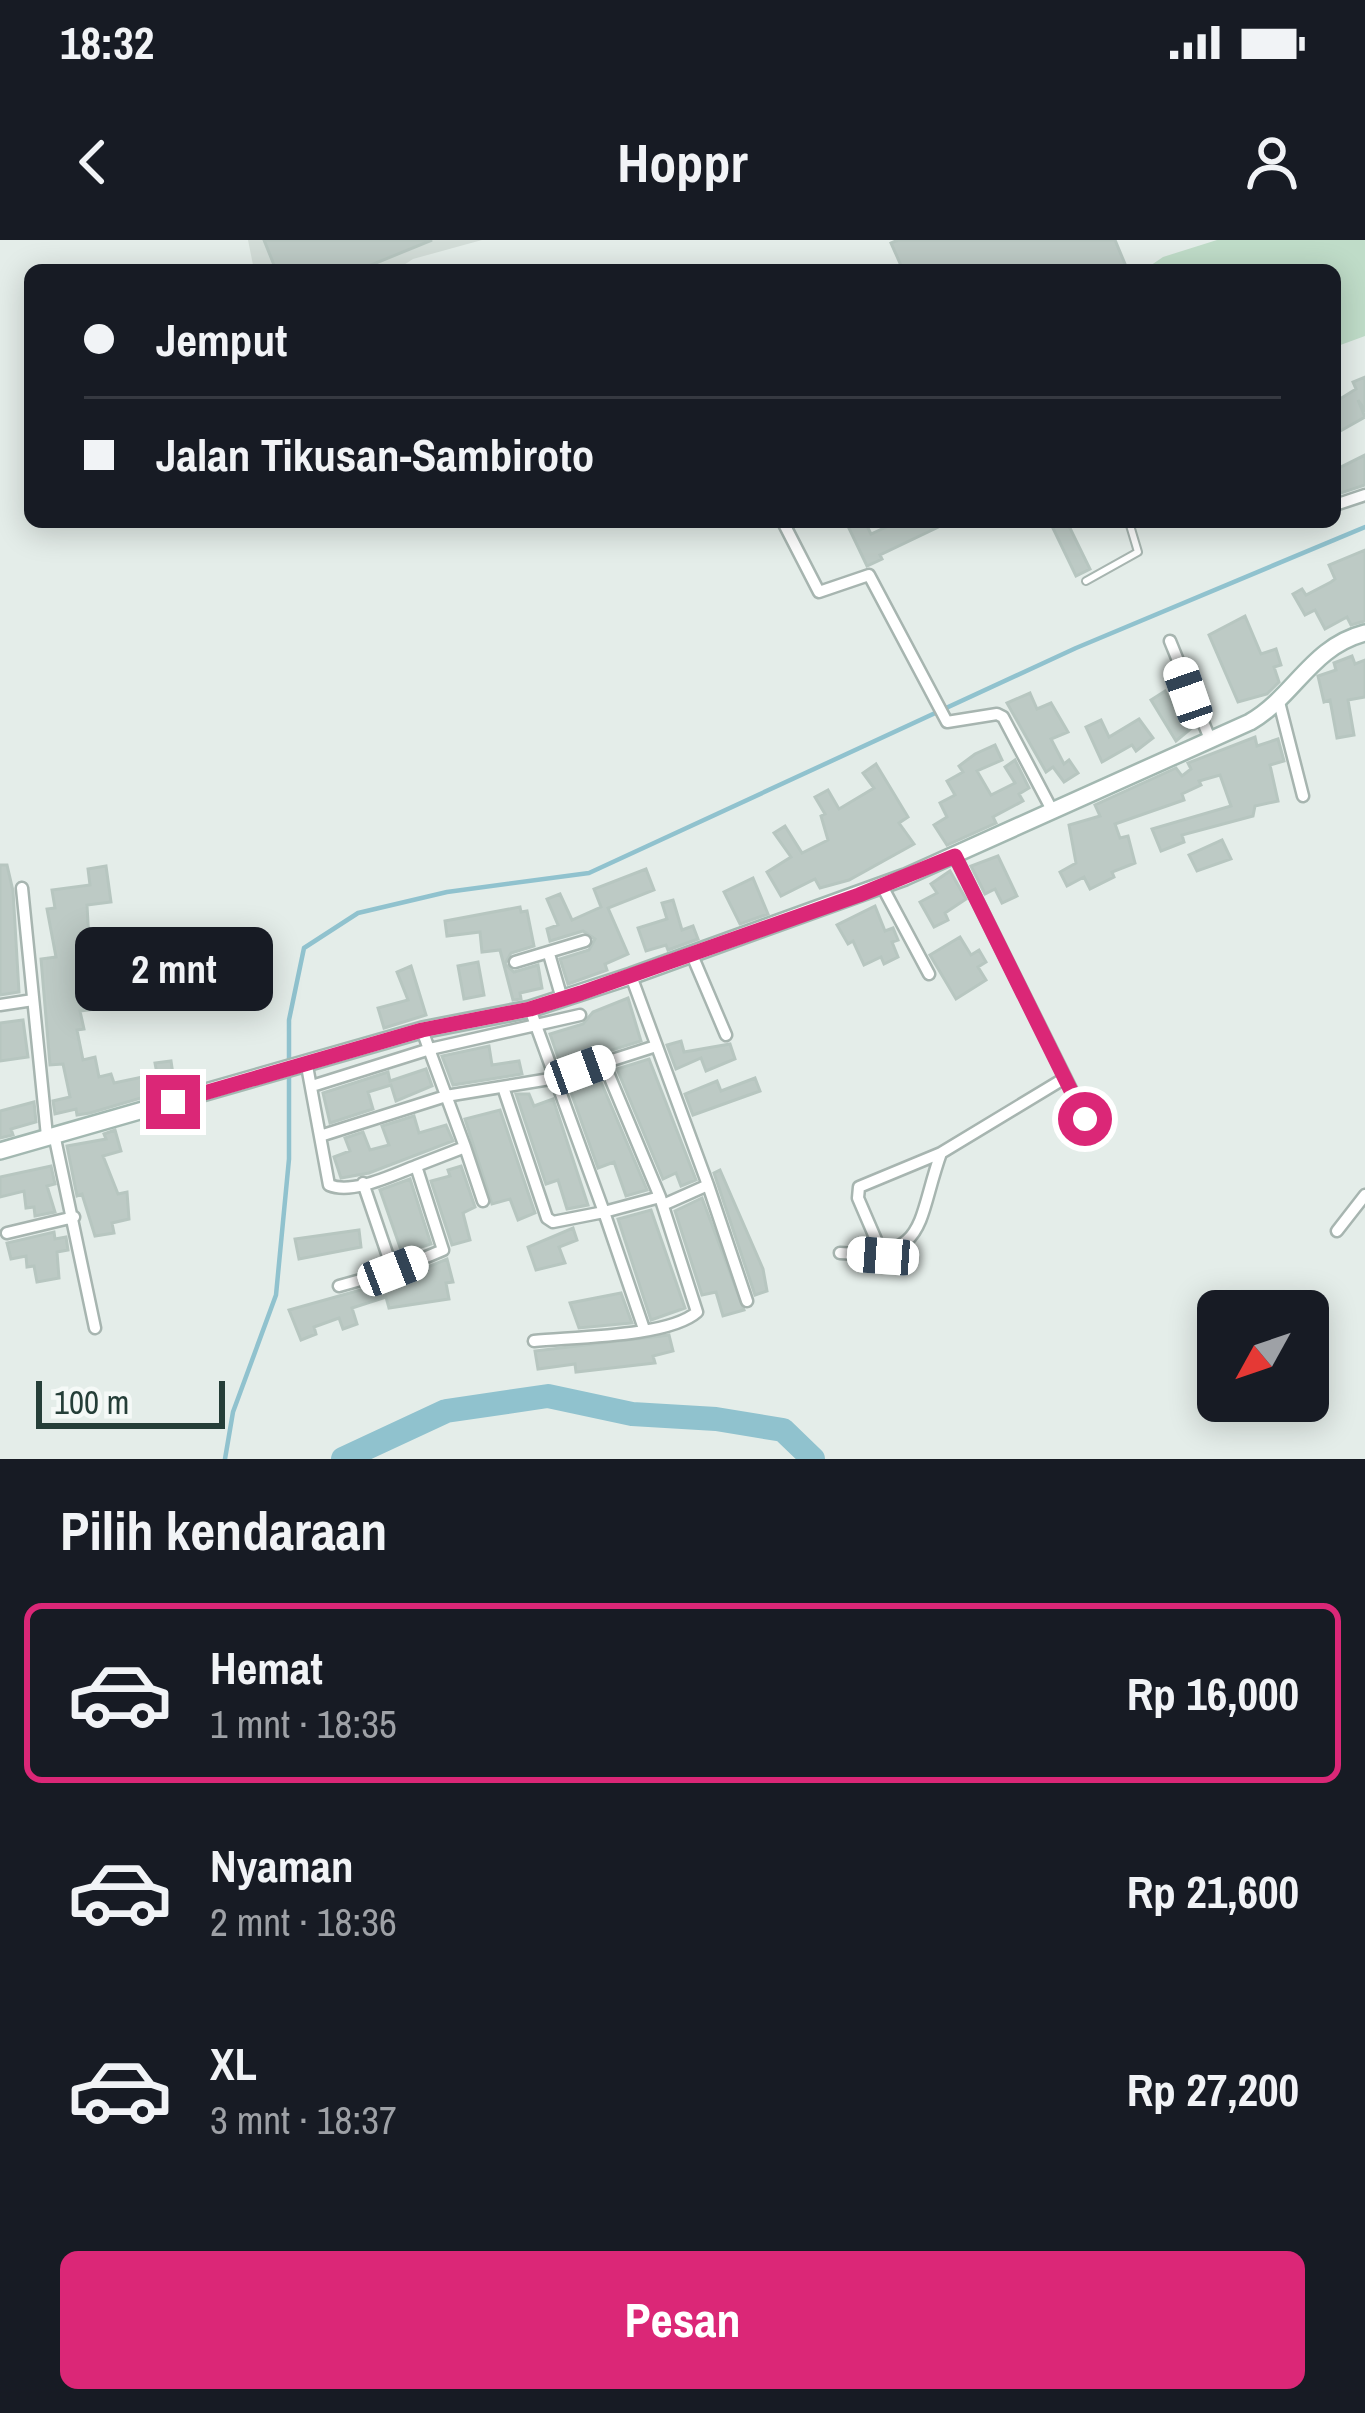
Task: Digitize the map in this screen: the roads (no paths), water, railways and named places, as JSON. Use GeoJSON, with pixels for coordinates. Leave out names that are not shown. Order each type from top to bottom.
{"type":"FeatureCollection","features":[{"type":"Feature","properties":{"kind":"street"},"geometry":{"type":"LineString","coordinates":[[786,528],[819,592],[869,574],[941,714],[951,725],[1000,714],[1052,810]]}},
{"type":"Feature","properties":{"kind":"street"},"geometry":{"type":"LineString","coordinates":[[0,1151],[422,1030],[530,1009],[882,886],[1210,739],[1279,702],[1322,651],[1365,633]]}},
{"type":"Feature","properties":{"kind":"street"},"geometry":{"type":"LineString","coordinates":[[1170,641],[1210,739]]}},
{"type":"Feature","properties":{"kind":"street"},"geometry":{"type":"LineString","coordinates":[[1279,702],[1303,796]]}},
{"type":"Feature","properties":{"kind":"street"},"geometry":{"type":"LineString","coordinates":[[955,856],[1085,1119]]}},
{"type":"Feature","properties":{"kind":"street"},"geometry":{"type":"LineString","coordinates":[[882,886],[929,974]]}},
{"type":"Feature","properties":{"kind":"street"},"geometry":{"type":"LineString","coordinates":[[22,888],[51,1135],[74,1217],[95,1328]]}},
{"type":"Feature","properties":{"kind":"street"},"geometry":{"type":"LineString","coordinates":[[515,962],[585,941]]}},
{"type":"Feature","properties":{"kind":"street"},"geometry":{"type":"LineString","coordinates":[[549,954],[562,999]]}},
{"type":"Feature","properties":{"kind":"street"},"geometry":{"type":"LineString","coordinates":[[692,955],[727,1035]]}},
{"type":"Feature","properties":{"kind":"street"},"geometry":{"type":"LineString","coordinates":[[631,976],[747,1301]]}},
{"type":"Feature","properties":{"kind":"street"},"geometry":{"type":"LineString","coordinates":[[0,1005],[33,1000]]}},
{"type":"Feature","properties":{"kind":"street"},"geometry":{"type":"LineString","coordinates":[[530,1009],[644,1329]]}},
{"type":"Feature","properties":{"kind":"street"},"geometry":{"type":"LineString","coordinates":[[312,1086],[430,1049],[580,1015]]}},
{"type":"Feature","properties":{"kind":"street"},"geometry":{"type":"LineString","coordinates":[[422,1030],[482,1201]]}},
{"type":"Feature","properties":{"kind":"street"},"geometry":{"type":"LineString","coordinates":[[320,1136],[446,1096],[556,1078],[656,1046]]}},
{"type":"Feature","properties":{"kind":"street"},"geometry":{"type":"LineString","coordinates":[[534,1341],[644,1329],[689,1319],[697,1312],[661,1201],[603,1061]]}},
{"type":"Feature","properties":{"kind":"street"},"geometry":{"type":"LineString","coordinates":[[306,1066],[329,1185],[338,1189],[363,1183],[465,1147]]}},
{"type":"Feature","properties":{"kind":"street"},"geometry":{"type":"LineString","coordinates":[[883,1256],[858,1198],[859,1186],[941,1153],[1065,1078]]}},
{"type":"Feature","properties":{"kind":"street"},"geometry":{"type":"LineString","coordinates":[[503,1087],[547,1218],[554,1222],[661,1201],[708,1185]]}},
{"type":"Feature","properties":{"kind":"street"},"geometry":{"type":"LineString","coordinates":[[840,1253],[883,1256],[909,1241],[941,1153]]}},
{"type":"Feature","properties":{"kind":"street"},"geometry":{"type":"LineString","coordinates":[[339,1286],[436,1255],[444,1246],[416,1166]]}},
{"type":"Feature","properties":{"kind":"street"},"geometry":{"type":"LineString","coordinates":[[363,1183],[393,1271]]}},
{"type":"Feature","properties":{"kind":"street"},"geometry":{"type":"LineString","coordinates":[[1336,1231],[1365,1196]]}},
{"type":"Feature","properties":{"kind":"street"},"geometry":{"type":"LineString","coordinates":[[7,1233],[74,1217]]}},
{"type":"Feature","properties":{"kind":"lane"},"geometry":{"type":"LineString","coordinates":[[1086,581],[1138,552],[1132,528]]}},
{"type":"Feature","properties":{"kind":"waterway"},"geometry":{"type":"LineString","coordinates":[[289,1064],[289,1020],[304,948],[358,913],[447,892],[589,873],[1076,648],[1365,527]]}},
{"type":"Feature","properties":{"kind":"waterway"},"geometry":{"type":"LineString","coordinates":[[225,1459],[233,1412],[276,1295],[289,1159],[289,1075]]}},
{"type":"Feature","properties":{"kind":"waterway"},"geometry":{"type":"LineString","coordinates":[[343,1459],[446,1411],[548,1396],[632,1414],[716,1419],[783,1430],[813,1459]]}}]}
